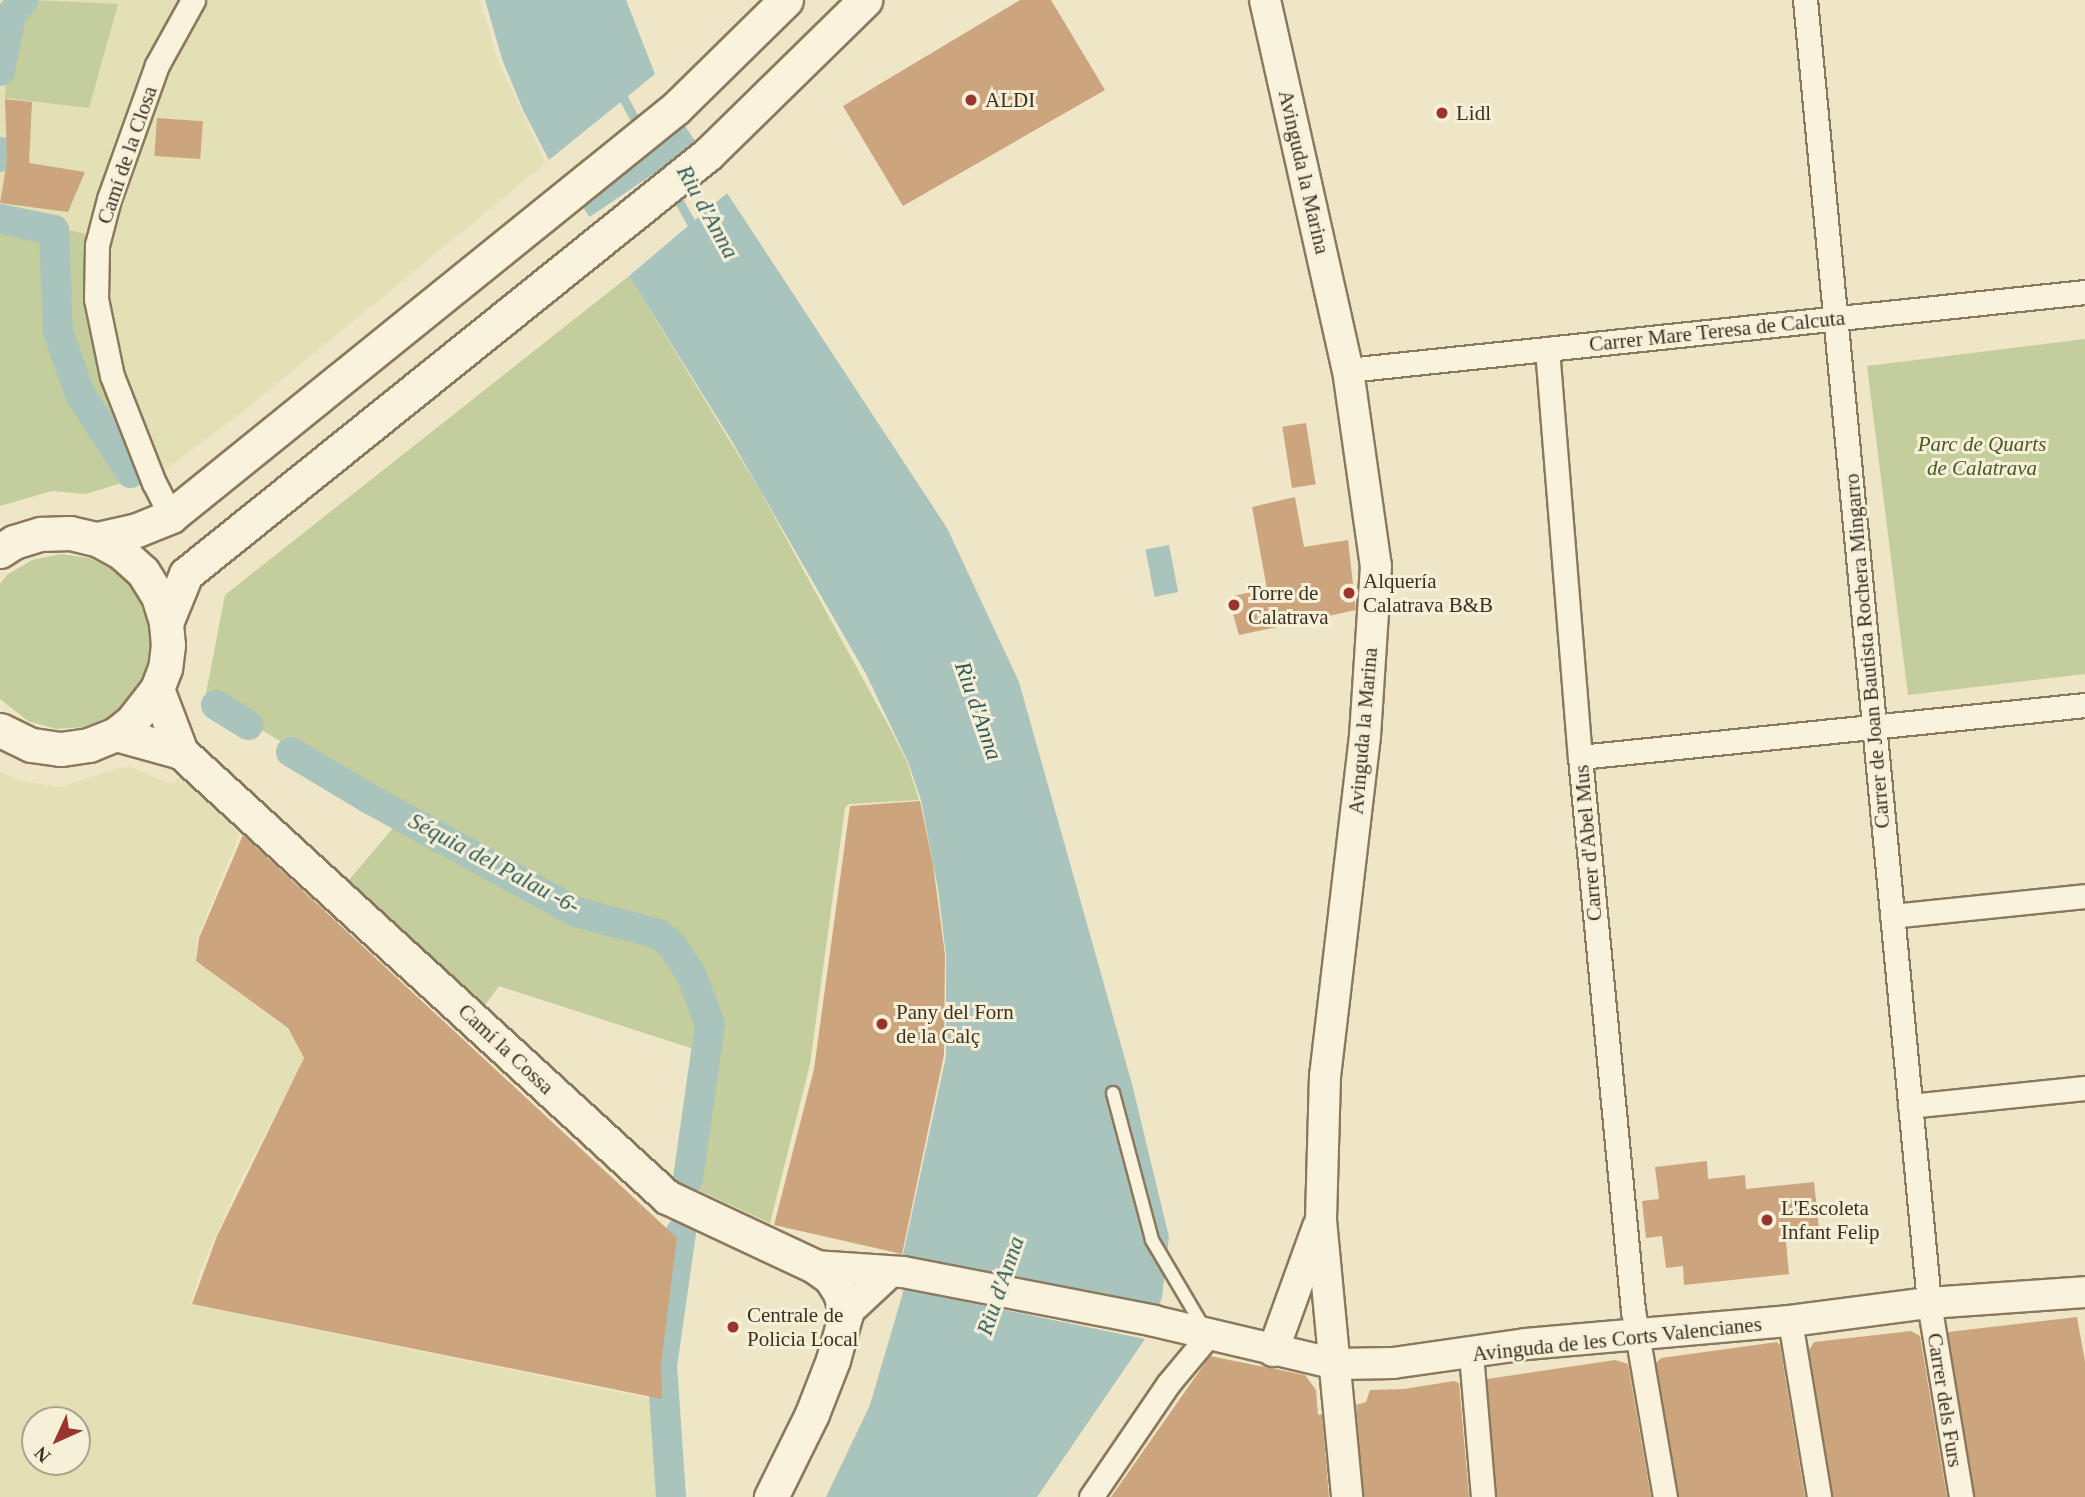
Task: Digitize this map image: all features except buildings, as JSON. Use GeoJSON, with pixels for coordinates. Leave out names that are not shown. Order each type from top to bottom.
{"type":"FeatureCollection","features":[{"type":"Feature","properties":{"kind":"main road"},"geometry":{"type":"LineString","coordinates":[[97,539],[137,530],[171,516],[676,108],[786,0]]}},
{"type":"Feature","properties":{"kind":"main road"},"geometry":{"type":"LineString","coordinates":[[166,623],[186,574],[708,154],[865,0]]}},
{"type":"Feature","properties":{"kind":"main road"},"geometry":{"type":"LineString","coordinates":[[0,551],[14,542],[41,534],[70,533],[97,539],[122,553],[143,572],[158,596],[166,623],[165,668],[157,689],[132,721],[116,734],[89,745],[60,749],[31,745],[0,730]]}},
{"type":"Feature","properties":{"kind":"main road","name":"Camí la Cossa"},"geometry":{"type":"LineString","coordinates":[[157,689],[181,752],[667,1197],[814,1266],[830,1277],[841,1293],[846,1313]]}},
{"type":"Feature","properties":{"kind":"main road","name":"Camí la Cossa"},"geometry":{"type":"LineString","coordinates":[[116,734],[181,752]]}},
{"type":"Feature","properties":{"kind":"main road"},"geometry":{"type":"LineString","coordinates":[[771,1497],[812,1413],[833,1360],[846,1313]]}},
{"type":"Feature","properties":{"kind":"street","name":"Camí de la Closa"},"geometry":{"type":"LineString","coordinates":[[171,516],[154,483],[112,376],[96,299],[97,245],[109,199],[157,65],[193,0]]}},
{"type":"Feature","properties":{"kind":"street","name":"Avinguda la Marina"},"geometry":{"type":"LineString","coordinates":[[1265,0],[1349,370],[1376,566],[1365,736],[1325,1076],[1321,1220]]}},
{"type":"Feature","properties":{"kind":"street","name":"Carrer de Joan Bautista Rochera Mingarro"},"geometry":{"type":"LineString","coordinates":[[1805,0],[1929,1303]]}},
{"type":"Feature","properties":{"kind":"street","name":"Carrer Mare Teresa de Calcuta"},"geometry":{"type":"LineString","coordinates":[[1349,370],[2085,292]]}},
{"type":"Feature","properties":{"kind":"street","name":"Carrer d'Abel Mus"},"geometry":{"type":"LineString","coordinates":[[1547,349],[1580,757],[1635,1336],[1665,1497]]}},
{"type":"Feature","properties":{"kind":"street"},"geometry":{"type":"LineString","coordinates":[[1580,757],[2085,705]]}},
{"type":"Feature","properties":{"kind":"street"},"geometry":{"type":"LineString","coordinates":[[1892,916],[2085,896]]}},
{"type":"Feature","properties":{"kind":"street"},"geometry":{"type":"LineString","coordinates":[[1910,1106],[2085,1088]]}},
{"type":"Feature","properties":{"kind":"street"},"geometry":{"type":"LineString","coordinates":[[1273,1350],[1321,1220]]}},
{"type":"Feature","properties":{"kind":"street"},"geometry":{"type":"LineString","coordinates":[[1321,1220],[1347,1497]]}},
{"type":"Feature","properties":{"kind":"street","name":"Avinguda de les Corts Valencianes"},"geometry":{"type":"LineString","coordinates":[[814,1266],[896,1272],[1154,1321],[1336,1364],[1393,1363],[1527,1345],[1790,1321],[1929,1303],[2085,1292]]}},
{"type":"Feature","properties":{"kind":"street"},"geometry":{"type":"LineString","coordinates":[[846,1313],[896,1272]]}},
{"type":"Feature","properties":{"kind":"street","name":"Carrer dels Furs"},"geometry":{"type":"LineString","coordinates":[[1929,1303],[1961,1497]]}},
{"type":"Feature","properties":{"kind":"street"},"geometry":{"type":"LineString","coordinates":[[1790,1321],[1819,1497]]}},
{"type":"Feature","properties":{"kind":"street"},"geometry":{"type":"LineString","coordinates":[[1091,1497],[1168,1384],[1209,1336]]}},
{"type":"Feature","properties":{"kind":"street"},"geometry":{"type":"LineString","coordinates":[[1471,1354],[1483,1497]]}},
{"type":"Feature","properties":{"kind":"lane"},"geometry":{"type":"LineString","coordinates":[[1114,1093],[1152,1240],[1209,1336]]}},
{"type":"Feature","properties":{"kind":"shaded area"},"geometry":{"type":"Polygon","coordinates":[[[0,0],[189,0],[95,236],[0,214],[0,0]]]}},
{"type":"Feature","properties":{"kind":"shaded area"},"geometry":{"type":"Polygon","coordinates":[[[197,0],[480,0],[498,61],[546,163],[245,410],[165,470],[154,474],[115,373],[101,244],[130,152],[197,0]]]}},
{"type":"Feature","properties":{"kind":"shaded area"},"geometry":{"type":"Polygon","coordinates":[[[131,767],[172,785],[179,777],[240,833],[197,939],[196,961],[288,1029],[304,1059],[235,1192],[200,1272],[191,1304],[672,1403],[678,1497],[0,1497],[0,772],[22,781],[60,787],[119,768],[131,767]]]}},
{"type":"Feature","properties":{"kind":"green space"},"geometry":{"type":"Polygon","coordinates":[[[32,0],[118,4],[89,108],[5,98],[7,64],[25,6],[32,0]]]}},
{"type":"Feature","properties":{"kind":"green space"},"geometry":{"type":"Polygon","coordinates":[[[0,214],[95,236],[93,248],[147,475],[86,494],[52,491],[0,506],[0,214]]]}},
{"type":"Feature","properties":{"kind":"green space"},"geometry":{"type":"Polygon","coordinates":[[[629,276],[758,487],[892,732],[907,762],[919,800],[849,804],[845,808],[810,1064],[770,1223],[674,1179],[700,1051],[499,986],[483,1008],[344,886],[404,815],[218,704],[206,693],[225,595],[629,276]]]}},
{"type":"Feature","properties":{"kind":"green space","name":"Parc de Quarts de Calatrava"},"geometry":{"type":"Polygon","coordinates":[[[2085,339],[2085,674],[1908,695],[1867,366],[2085,339]]]}},
{"type":"Feature","properties":{"kind":"green space"},"geometry":{"type":"Polygon","coordinates":[[[61,554],[90,558],[115,571],[135,591],[148,616],[152,645],[146,673],[132,697],[110,716],[84,727],[56,729],[28,721],[0,699],[0,584],[7,575],[32,560],[61,554]]]}},
{"type":"Feature","properties":{"kind":"water"},"geometry":{"type":"Polygon","coordinates":[[[485,0],[626,0],[655,74],[549,160],[523,110],[502,59],[485,0]]]}},
{"type":"Feature","properties":{"kind":"water"},"geometry":{"type":"Polygon","coordinates":[[[685,126],[697,144],[590,217],[577,199],[685,126]]]}},
{"type":"Feature","properties":{"kind":"water"},"geometry":{"type":"Polygon","coordinates":[[[727,193],[947,528],[1019,682],[1132,1084],[1169,1237],[1162,1297],[1157,1313],[902,1259],[946,1056],[946,955],[938,889],[921,800],[908,762],[866,674],[730,438],[629,276],[727,193]]]}},
{"type":"Feature","properties":{"kind":"water"},"geometry":{"type":"Polygon","coordinates":[[[1169,545],[1178,592],[1155,597],[1145,550],[1169,545]]]}},
{"type":"Feature","properties":{"kind":"water"},"geometry":{"type":"Polygon","coordinates":[[[904,1289],[1145,1339],[1037,1497],[826,1497],[870,1405],[904,1289]]]}},
{"type":"Feature","properties":{"kind":"pier"},"geometry":{"type":"Polygon","coordinates":[[[905,1286],[1148,1336],[1147,1339],[901,1288],[905,1286]]]}},
{"type":"Feature","properties":{"kind":"waterway","name":"Séquia del Palau -6-"},"geometry":{"type":"LineString","coordinates":[[0,71],[11,15],[23,0]]}},
{"type":"Feature","properties":{"kind":"waterway","name":"Riu d'Anna"},"geometry":{"type":"LineString","coordinates":[[619,90],[657,161]]}},
{"type":"Feature","properties":{"kind":"waterway","name":"Séquia del Palau -6-"},"geometry":{"type":"LineString","coordinates":[[0,152],[0,157]]}},
{"type":"Feature","properties":{"kind":"waterway","name":"Riu d'Anna"},"geometry":{"type":"LineString","coordinates":[[674,192],[696,232]]}},
{"type":"Feature","properties":{"kind":"waterway","name":"Séquia del Palau -6-"},"geometry":{"type":"LineString","coordinates":[[0,219],[54,230],[58,332],[80,394],[131,473]]}},
{"type":"Feature","properties":{"kind":"waterway","name":"Séquia del Palau -6-"},"geometry":{"type":"LineString","coordinates":[[216,705],[248,725]]}},
{"type":"Feature","properties":{"kind":"waterway","name":"Séquia del Palau -6-"},"geometry":{"type":"LineString","coordinates":[[291,752],[368,798],[576,912],[658,934],[671,944],[691,974],[710,1024],[688,1179]]}},
{"type":"Feature","properties":{"kind":"waterway","name":"Séquia del Palau -6-"},"geometry":{"type":"LineString","coordinates":[[671,1497],[662,1366],[681,1232]]}},
{"type":"Feature","properties":{"kind":"place","name":"ALDI"},"geometry":{"type":"Point","coordinates":[971,100]}},
{"type":"Feature","properties":{"kind":"place","name":"Lidl"},"geometry":{"type":"Point","coordinates":[1442,113]}},
{"type":"Feature","properties":{"kind":"place","name":"Alquería Calatrava B&B"},"geometry":{"type":"Point","coordinates":[1349,593]}},
{"type":"Feature","properties":{"kind":"place","name":"Torre de Calatrava"},"geometry":{"type":"Point","coordinates":[1234,605]}},
{"type":"Feature","properties":{"kind":"place","name":"Pany del Forn de la Calç"},"geometry":{"type":"Point","coordinates":[882,1024]}},
{"type":"Feature","properties":{"kind":"place","name":"L'Escoleta Infant Felip"},"geometry":{"type":"Point","coordinates":[1767,1220]}},
{"type":"Feature","properties":{"kind":"place","name":"Centrale de Policia Local"},"geometry":{"type":"Point","coordinates":[733,1327]}}]}
